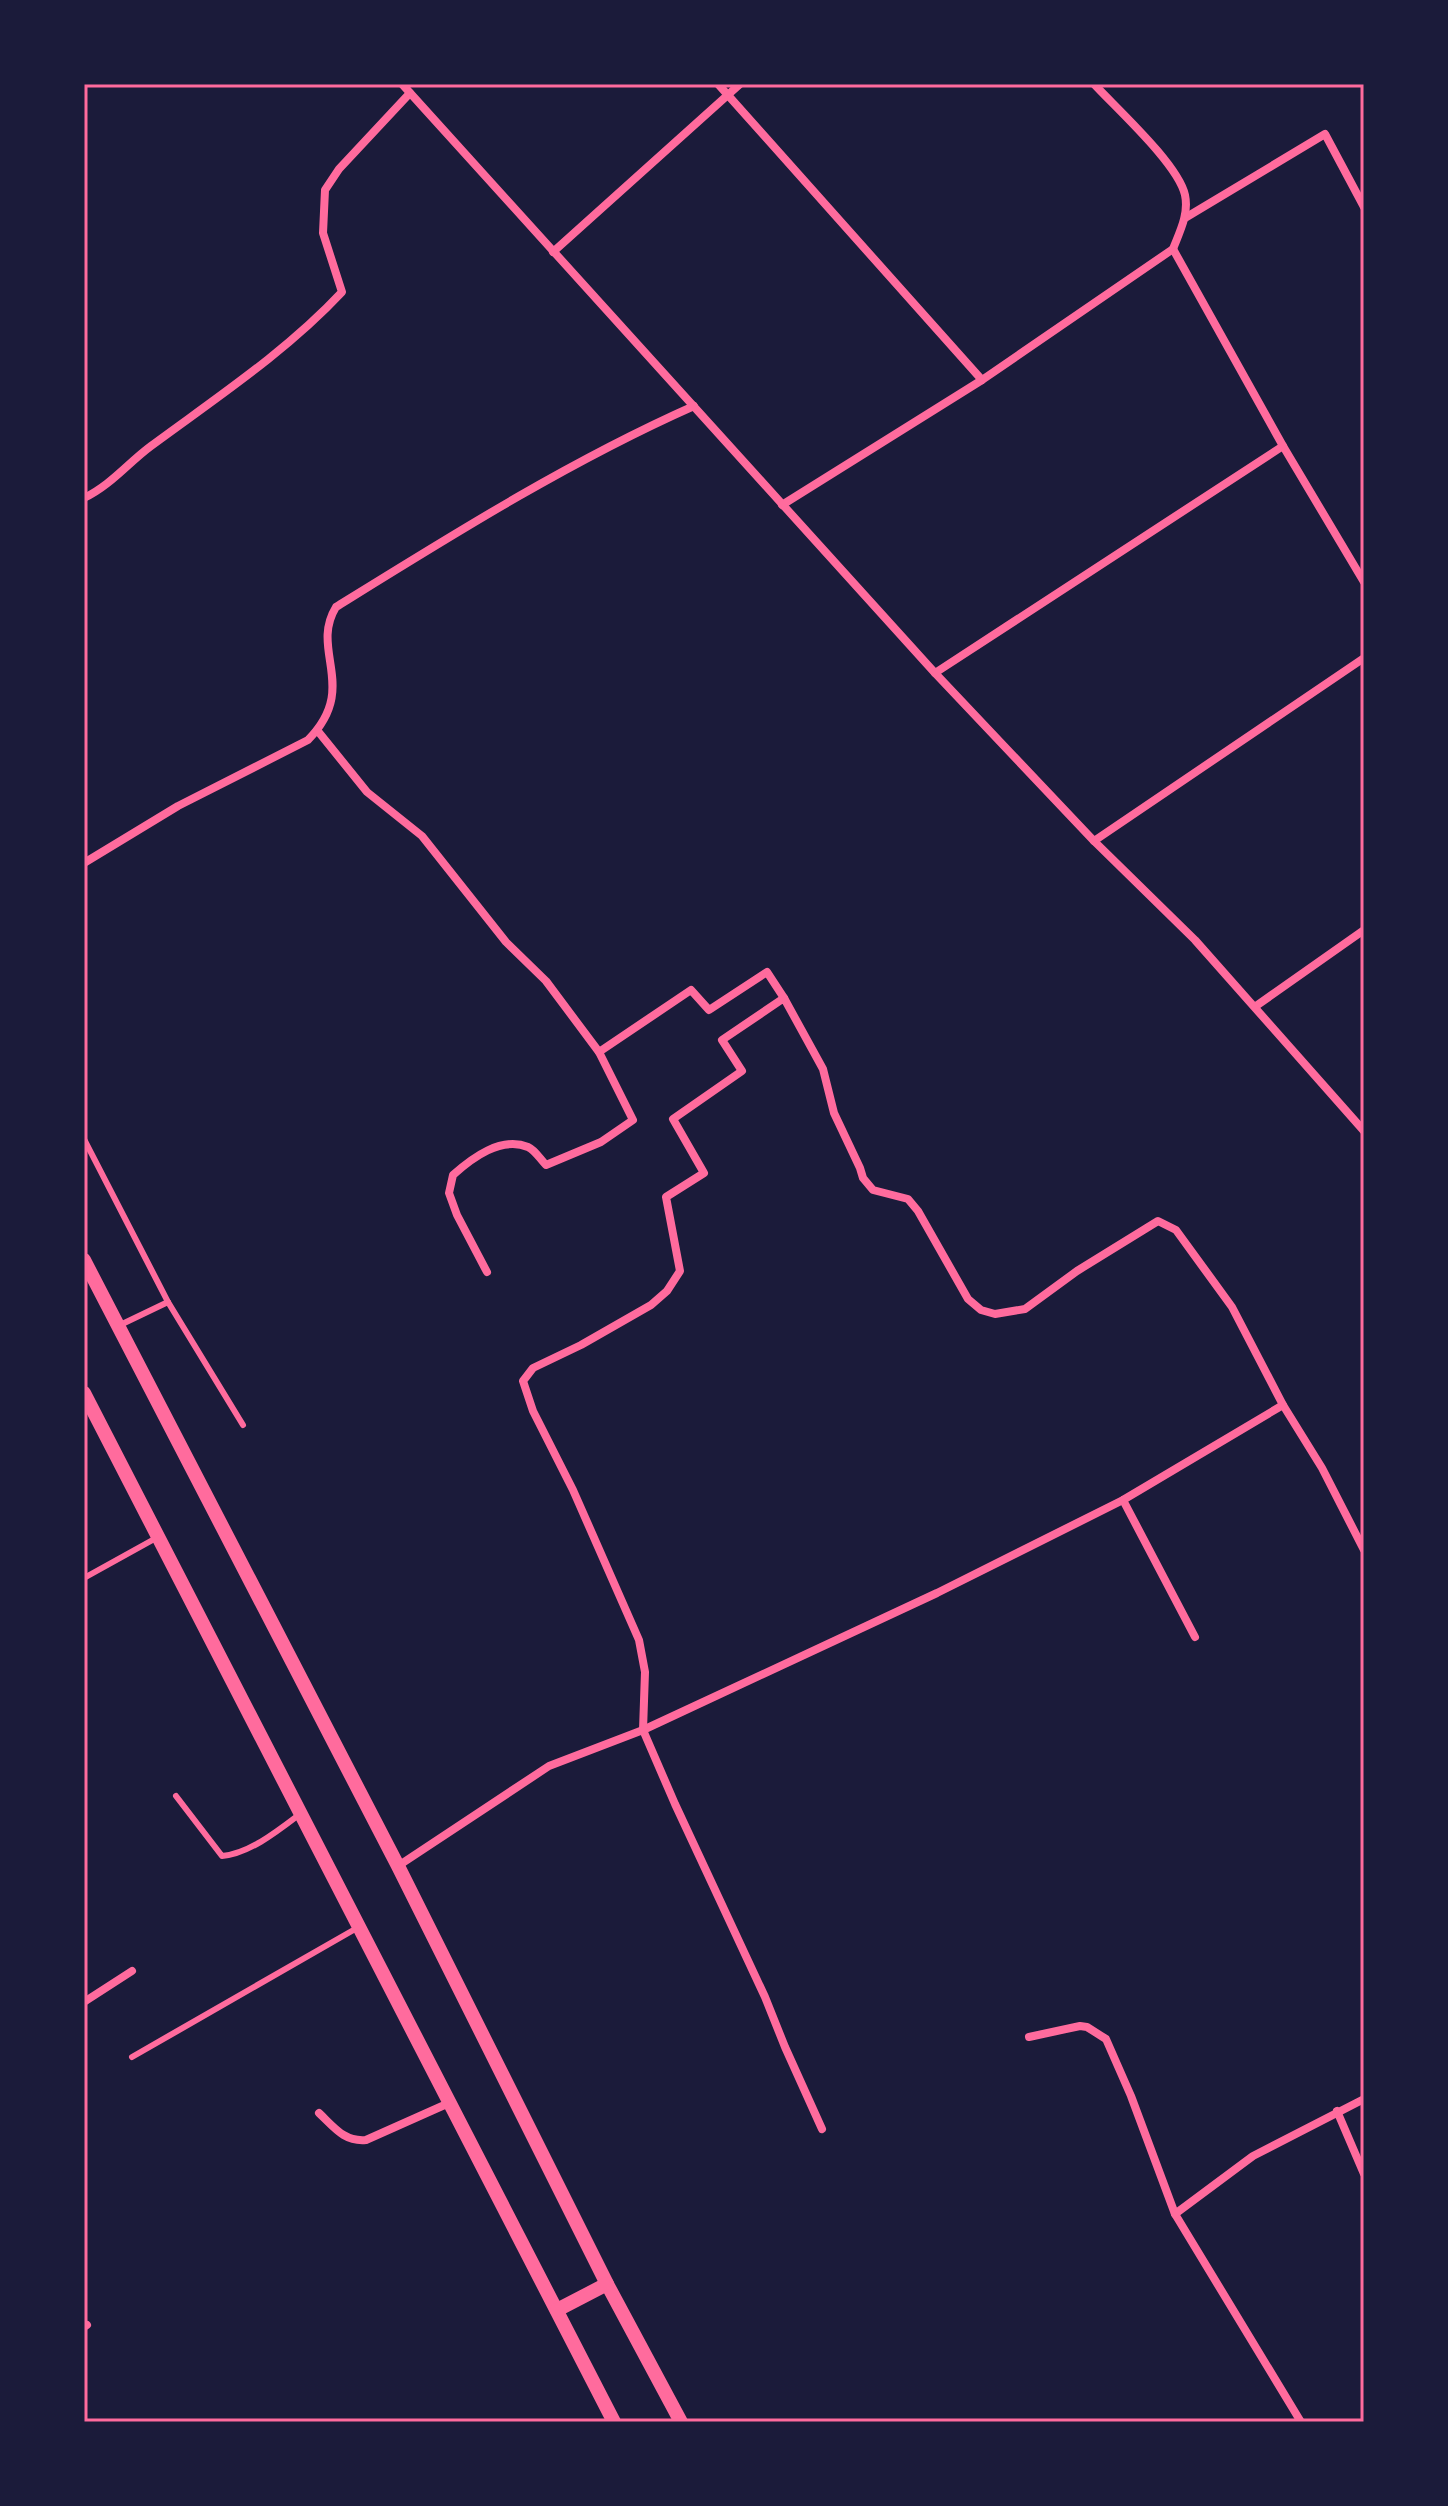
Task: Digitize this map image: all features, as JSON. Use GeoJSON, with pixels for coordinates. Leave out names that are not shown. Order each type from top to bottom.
{"type":"FeatureCollection","features":[{"type":"Feature","properties":{"kind":"street"},"geometry":{"type":"LineString","coordinates":[[402,84],[935,673],[1094,841],[1195,940],[1364,1131]]}},
{"type":"Feature","properties":{"kind":"street"},"geometry":{"type":"LineString","coordinates":[[718,84],[982,380]]}},
{"type":"Feature","properties":{"kind":"street"},"geometry":{"type":"LineString","coordinates":[[553,252],[740,84]]}},
{"type":"Feature","properties":{"kind":"street"},"geometry":{"type":"LineString","coordinates":[[782,505],[982,380],[1173,249],[1185,218],[1185,193],[1169,165],[1094,84]]}},
{"type":"Feature","properties":{"kind":"street"},"geometry":{"type":"LineString","coordinates":[[84,498],[103,489],[148,448],[189,420],[319,317],[342,292],[323,233],[325,190],[339,169],[410,93]]}},
{"type":"Feature","properties":{"kind":"street"},"geometry":{"type":"LineString","coordinates":[[1185,218],[1325,134],[1364,207]]}},
{"type":"Feature","properties":{"kind":"street"},"geometry":{"type":"LineString","coordinates":[[1173,249],[1283,446],[1364,582]]}},
{"type":"Feature","properties":{"kind":"street"},"geometry":{"type":"LineString","coordinates":[[84,863],[178,806],[308,740],[326,718],[333,695],[327,629],[336,607],[497,509],[694,406]]}},
{"type":"Feature","properties":{"kind":"street"},"geometry":{"type":"LineString","coordinates":[[935,673],[1283,446]]}},
{"type":"Feature","properties":{"kind":"street"},"geometry":{"type":"LineString","coordinates":[[1094,841],[1364,658]]}},
{"type":"Feature","properties":{"kind":"street"},"geometry":{"type":"LineString","coordinates":[[317,730],[367,792],[422,836],[506,942],[546,981],[599,1052],[633,1120],[601,1142],[546,1165],[531,1148],[509,1143],[466,1163],[453,1175],[449,1193],[487,1272]]}},
{"type":"Feature","properties":{"kind":"street"},"geometry":{"type":"LineString","coordinates":[[1256,1006],[1364,930]]}},
{"type":"Feature","properties":{"kind":"street"},"geometry":{"type":"LineString","coordinates":[[599,1052],[691,990],[709,1010],[767,972],[823,1069],[834,1113],[863,1178],[873,1190],[908,1199],[918,1211],[968,1299],[981,1310],[995,1314],[1025,1309],[1077,1271],[1158,1221],[1176,1230],[1232,1307],[1364,1550]]}},
{"type":"Feature","properties":{"kind":"street"},"geometry":{"type":"LineString","coordinates":[[784,998],[722,1040],[742,1071],[673,1119],[704,1173],[666,1197],[680,1271],[667,1291],[651,1305],[533,1368],[523,1381],[533,1411],[573,1490],[639,1640],[645,1672],[643,1730],[822,2129]]}},
{"type":"Feature","properties":{"kind":"street"},"geometry":{"type":"LineString","coordinates":[[84,1260],[398,1866],[607,2284],[681,2422]]}},
{"type":"Feature","properties":{"kind":"street"},"geometry":{"type":"LineString","coordinates":[[84,1393],[300,1814],[351,1931],[449,2103],[614,2422]]}},
{"type":"Feature","properties":{"kind":"street"},"geometry":{"type":"LineString","coordinates":[[398,1866],[549,1766],[643,1730],[937,1593],[1123,1500],[1283,1405]]}},
{"type":"Feature","properties":{"kind":"street"},"geometry":{"type":"LineString","coordinates":[[1123,1500],[1195,1637]]}},
{"type":"Feature","properties":{"kind":"street"},"geometry":{"type":"LineString","coordinates":[[84,2002],[132,1971]]}},
{"type":"Feature","properties":{"kind":"street"},"geometry":{"type":"LineString","coordinates":[[1029,2037],[1080,2026],[1106,2039],[1175,2214],[1301,2422]]}},
{"type":"Feature","properties":{"kind":"street"},"geometry":{"type":"LineString","coordinates":[[1175,2214],[1253,2156],[1364,2099]]}},
{"type":"Feature","properties":{"kind":"street"},"geometry":{"type":"LineString","coordinates":[[319,2113],[347,2139],[366,2140],[449,2103]]}},
{"type":"Feature","properties":{"kind":"street"},"geometry":{"type":"LineString","coordinates":[[1337,2111],[1364,2174]]}},
{"type":"Feature","properties":{"kind":"street"},"geometry":{"type":"LineString","coordinates":[[557,2310],[607,2284]]}},
{"type":"Feature","properties":{"kind":"lane"},"geometry":{"type":"LineString","coordinates":[[84,1139],[168,1302],[243,1425]]}},
{"type":"Feature","properties":{"kind":"lane"},"geometry":{"type":"LineString","coordinates":[[118,1326],[168,1302]]}},
{"type":"Feature","properties":{"kind":"lane"},"geometry":{"type":"LineString","coordinates":[[84,1578],[158,1537]]}},
{"type":"Feature","properties":{"kind":"lane"},"geometry":{"type":"LineString","coordinates":[[176,1796],[222,1856],[233,1856],[300,1814]]}},
{"type":"Feature","properties":{"kind":"lane"},"geometry":{"type":"LineString","coordinates":[[132,2057],[351,1931]]}}]}
